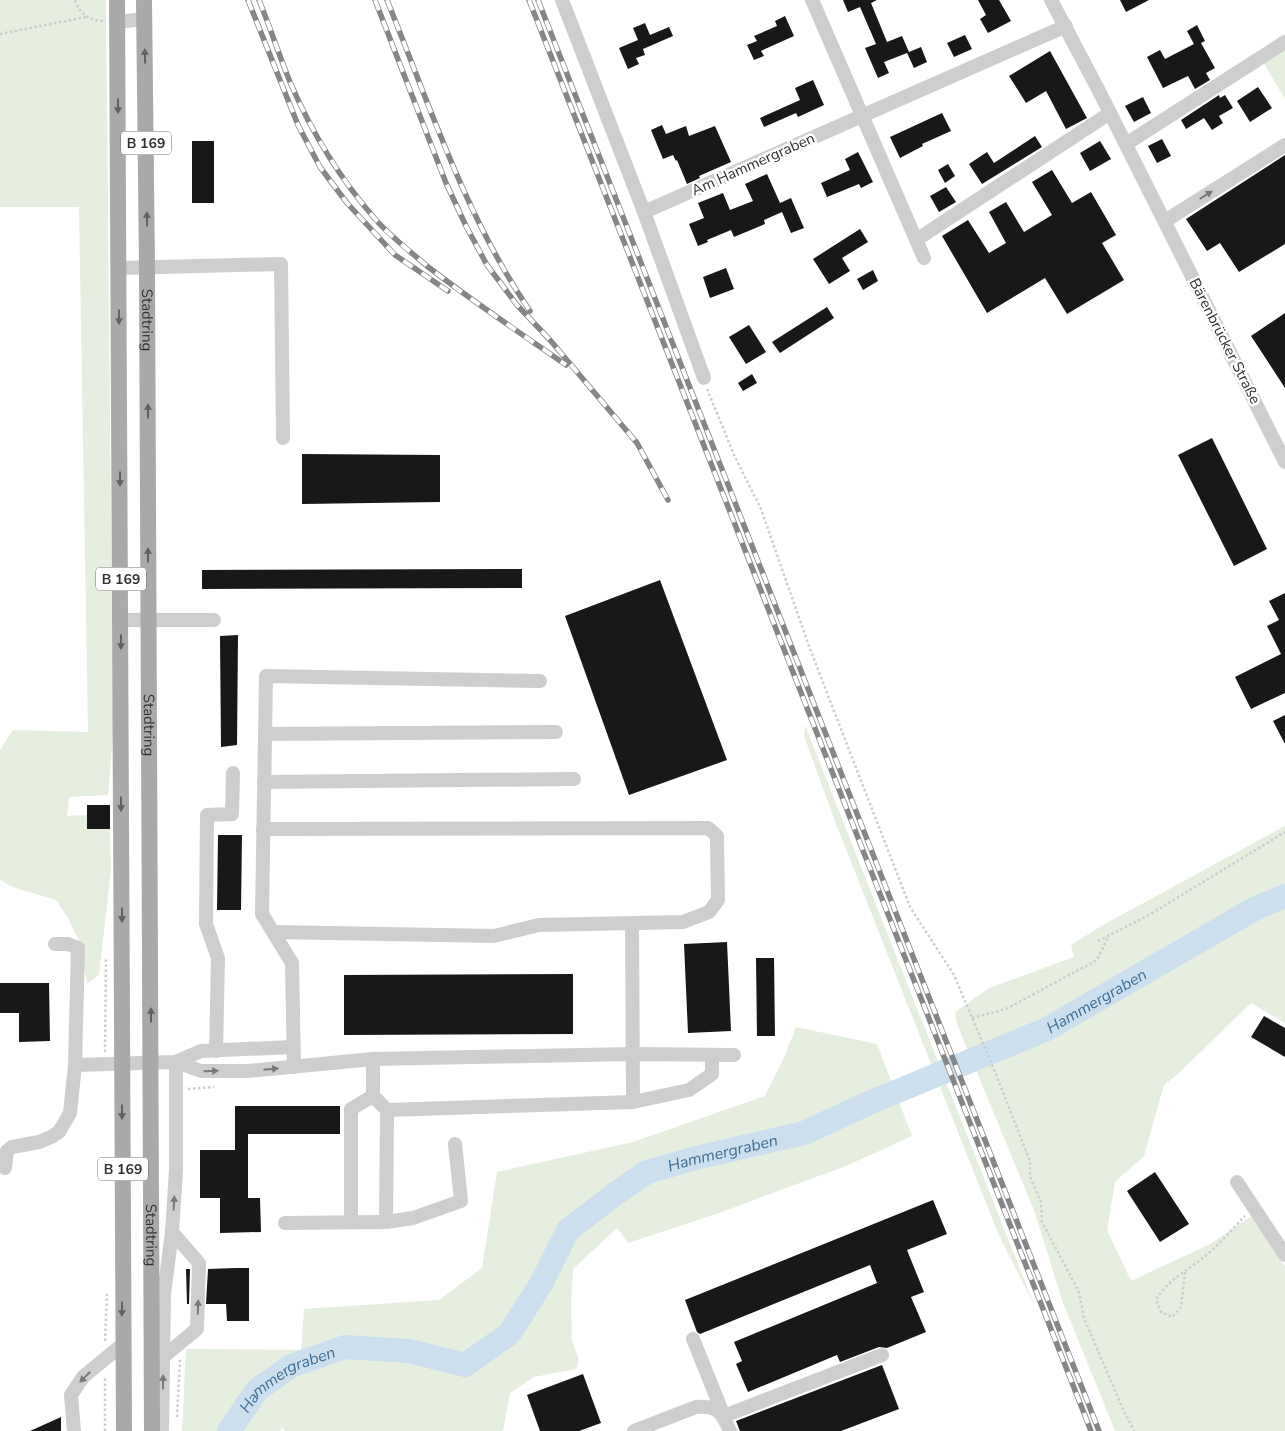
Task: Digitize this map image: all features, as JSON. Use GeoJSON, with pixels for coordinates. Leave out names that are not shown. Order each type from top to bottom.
{"type":"FeatureCollection","features":[{"type":"Feature","properties":{"kind":"main road","name":"B 169"},"geometry":{"type":"LineString","coordinates":[[117,0],[117,22]]}},
{"type":"Feature","properties":{"kind":"main road","name":"B 169"},"geometry":{"type":"LineString","coordinates":[[144,0],[144,20]]}},
{"type":"Feature","properties":{"kind":"main road","name":"Stadtring"},"geometry":{"type":"LineString","coordinates":[[144,20],[147,268],[152,1431]]}},
{"type":"Feature","properties":{"kind":"main road","name":"Stadtring"},"geometry":{"type":"LineString","coordinates":[[112,1428],[122,1345],[123,1064],[117,22]]}},
{"type":"Feature","properties":{"kind":"street"},"geometry":{"type":"LineString","coordinates":[[562,0],[644,212],[704,378]]}},
{"type":"Feature","properties":{"kind":"street"},"geometry":{"type":"LineString","coordinates":[[812,0],[924,258]]}},
{"type":"Feature","properties":{"kind":"street"},"geometry":{"type":"LineString","coordinates":[[1051,0],[1066,26],[1164,221],[1285,145]]}},
{"type":"Feature","properties":{"kind":"street"},"geometry":{"type":"LineString","coordinates":[[117,22],[144,20]]}},
{"type":"Feature","properties":{"kind":"street","name":"Am Hammergraben"},"geometry":{"type":"LineString","coordinates":[[644,212],[1066,26]]}},
{"type":"Feature","properties":{"kind":"street"},"geometry":{"type":"LineString","coordinates":[[1126,144],[1285,42]]}},
{"type":"Feature","properties":{"kind":"street"},"geometry":{"type":"LineString","coordinates":[[916,240],[1110,113]]}},
{"type":"Feature","properties":{"kind":"street","name":"Bärenbrücker Straße"},"geometry":{"type":"LineString","coordinates":[[1164,221],[1285,462]]}},
{"type":"Feature","properties":{"kind":"street"},"geometry":{"type":"LineString","coordinates":[[119,268],[281,264],[283,438]]}},
{"type":"Feature","properties":{"kind":"street"},"geometry":{"type":"LineString","coordinates":[[121,620],[214,620]]}},
{"type":"Feature","properties":{"kind":"street"},"geometry":{"type":"LineString","coordinates":[[294,1067],[292,963],[262,914],[266,676],[540,681]]}},
{"type":"Feature","properties":{"kind":"street"},"geometry":{"type":"LineString","coordinates":[[265,734],[556,732]]}},
{"type":"Feature","properties":{"kind":"street"},"geometry":{"type":"LineString","coordinates":[[216,1051],[218,958],[206,924],[207,815],[232,814],[233,773]]}},
{"type":"Feature","properties":{"kind":"street"},"geometry":{"type":"LineString","coordinates":[[264,782],[574,779]]}},
{"type":"Feature","properties":{"kind":"street"},"geometry":{"type":"LineString","coordinates":[[263,829],[708,828],[717,836],[718,900],[709,912],[683,922],[539,925],[494,936],[274,932]]}},
{"type":"Feature","properties":{"kind":"street"},"geometry":{"type":"LineString","coordinates":[[632,924],[633,1102]]}},
{"type":"Feature","properties":{"kind":"street"},"geometry":{"type":"LineString","coordinates":[[5,1168],[7,1151],[12,1147],[39,1142],[51,1137],[58,1132],[70,1113],[75,1065],[78,948],[68,944],[55,944]]}},
{"type":"Feature","properties":{"kind":"street"},"geometry":{"type":"LineString","coordinates":[[75,1065],[176,1062],[201,1051],[293,1047]]}},
{"type":"Feature","properties":{"kind":"street"},"geometry":{"type":"LineString","coordinates":[[176,1062],[201,1071],[248,1071],[373,1059],[632,1054],[734,1055]]}},
{"type":"Feature","properties":{"kind":"street"},"geometry":{"type":"LineString","coordinates":[[387,1110],[633,1102],[689,1090],[712,1074],[712,1055]]}},
{"type":"Feature","properties":{"kind":"street"},"geometry":{"type":"LineString","coordinates":[[373,1059],[373,1096],[387,1110],[386,1222]]}},
{"type":"Feature","properties":{"kind":"street"},"geometry":{"type":"LineString","coordinates":[[162,1431],[164,1294],[172,1232],[176,1170],[176,1062]]}},
{"type":"Feature","properties":{"kind":"street"},"geometry":{"type":"LineString","coordinates":[[351,1222],[351,1109],[373,1096]]}},
{"type":"Feature","properties":{"kind":"street"},"geometry":{"type":"LineString","coordinates":[[285,1223],[386,1222],[413,1218],[461,1202],[455,1144]]}},
{"type":"Feature","properties":{"kind":"street"},"geometry":{"type":"LineString","coordinates":[[1237,1182],[1285,1255]]}},
{"type":"Feature","properties":{"kind":"street"},"geometry":{"type":"LineString","coordinates":[[163,1357],[197,1330],[199,1263],[172,1232]]}},
{"type":"Feature","properties":{"kind":"street"},"geometry":{"type":"LineString","coordinates":[[694,1340],[730,1431]]}},
{"type":"Feature","properties":{"kind":"street"},"geometry":{"type":"LineString","coordinates":[[74,1431],[71,1395],[83,1377],[122,1345]]}},
{"type":"Feature","properties":{"kind":"street"},"geometry":{"type":"LineString","coordinates":[[724,1416],[882,1355]]}},
{"type":"Feature","properties":{"kind":"street"},"geometry":{"type":"LineString","coordinates":[[634,1431],[696,1407],[705,1406],[716,1409],[724,1416]]}},
{"type":"Feature","properties":{"kind":"path"},"geometry":{"type":"LineString","coordinates":[[75,0],[78,10],[86,17],[96,21],[117,22]]}},
{"type":"Feature","properties":{"kind":"path"},"geometry":{"type":"LineString","coordinates":[[0,34],[86,17]]}},
{"type":"Feature","properties":{"kind":"path"},"geometry":{"type":"LineString","coordinates":[[704,378],[710,398],[735,457],[762,509],[810,649],[910,907],[954,976],[972,1018],[1030,1161],[1030,1177],[1041,1202],[1042,1222],[1079,1292],[1084,1318],[1134,1431]]}},
{"type":"Feature","properties":{"kind":"path"},"geometry":{"type":"LineString","coordinates":[[1098,941],[1149,915],[1285,832]]}},
{"type":"Feature","properties":{"kind":"path"},"geometry":{"type":"LineString","coordinates":[[972,1018],[1006,1009],[1097,960],[1109,935]]}},
{"type":"Feature","properties":{"kind":"path"},"geometry":{"type":"LineString","coordinates":[[1185,1272],[1180,1307],[1172,1317],[1161,1312],[1156,1300],[1162,1290],[1185,1272],[1206,1256],[1254,1208]]}},
{"type":"Feature","properties":{"kind":"green space"},"geometry":{"type":"Polygon","coordinates":[[[0,0],[106,0],[113,735],[108,795],[69,797],[67,816],[87,815],[110,829],[111,870],[99,975],[87,984],[80,943],[68,918],[56,900],[13,887],[0,880],[0,750],[13,730],[88,732],[79,207],[0,207],[0,0]]]}},
{"type":"Feature","properties":{"kind":"green space"},"geometry":{"type":"Polygon","coordinates":[[[1285,46],[1285,99],[1262,60],[1285,46]]]}},
{"type":"Feature","properties":{"kind":"green space"},"geometry":{"type":"Polygon","coordinates":[[[805,725],[1035,1307],[998,1233],[836,824],[804,736],[805,725]]]}},
{"type":"Feature","properties":{"kind":"green space"},"geometry":{"type":"Polygon","coordinates":[[[1285,826],[1285,1023],[1251,1003],[1177,1075],[1164,1085],[1144,1156],[1115,1182],[1107,1230],[1131,1281],[1210,1244],[1253,1215],[1285,1266],[1285,1431],[1115,1431],[1062,1300],[1035,1213],[957,1024],[955,1012],[989,988],[1074,957],[1071,945],[1103,925],[1285,826]]]}},
{"type":"Feature","properties":{"kind":"green space"},"geometry":{"type":"Polygon","coordinates":[[[796,1027],[877,1044],[912,1136],[846,1166],[719,1213],[628,1243],[617,1228],[573,1269],[571,1304],[572,1341],[579,1360],[576,1369],[534,1377],[510,1393],[503,1431],[285,1431],[282,1427],[280,1431],[182,1431],[186,1349],[301,1350],[304,1309],[439,1300],[482,1268],[497,1172],[633,1142],[765,1096],[783,1060],[796,1027]]]}},
{"type":"Feature","properties":{"kind":"building"},"geometry":{"type":"Polygon","coordinates":[[[843,0],[877,0],[871,3],[887,42],[902,36],[909,52],[921,47],[927,62],[914,68],[907,53],[884,62],[889,73],[878,78],[865,48],[876,44],[860,7],[848,12],[843,0]]]}},
{"type":"Feature","properties":{"kind":"building"},"geometry":{"type":"Polygon","coordinates":[[[978,0],[999,0],[1011,21],[988,33],[980,19],[986,15],[978,0]]]}},
{"type":"Feature","properties":{"kind":"building"},"geometry":{"type":"Polygon","coordinates":[[[1120,0],[1149,0],[1126,12],[1120,0]]]}},
{"type":"Feature","properties":{"kind":"building"},"geometry":{"type":"Polygon","coordinates":[[[785,16],[794,36],[761,51],[764,56],[754,60],[747,45],[757,41],[754,36],[777,26],[775,21],[785,16]]]}},
{"type":"Feature","properties":{"kind":"building"},"geometry":{"type":"Polygon","coordinates":[[[645,23],[650,35],[669,27],[673,36],[643,49],[645,55],[636,58],[639,64],[628,69],[619,48],[638,40],[633,28],[645,23]]]}},
{"type":"Feature","properties":{"kind":"building"},"geometry":{"type":"Polygon","coordinates":[[[1197,25],[1205,41],[1201,43],[1215,68],[1206,73],[1210,80],[1195,89],[1188,76],[1163,88],[1147,57],[1160,50],[1165,59],[1194,44],[1187,31],[1197,25]]]}},
{"type":"Feature","properties":{"kind":"building"},"geometry":{"type":"Polygon","coordinates":[[[965,35],[972,49],[954,57],[947,43],[965,35]]]}},
{"type":"Feature","properties":{"kind":"building"},"geometry":{"type":"Polygon","coordinates":[[[1050,51],[1087,118],[1066,129],[1046,91],[1026,103],[1009,76],[1050,51]]]}},
{"type":"Feature","properties":{"kind":"building"},"geometry":{"type":"Polygon","coordinates":[[[813,80],[824,105],[798,117],[796,113],[764,127],[760,118],[800,100],[795,88],[813,80]]]}},
{"type":"Feature","properties":{"kind":"building"},"geometry":{"type":"Polygon","coordinates":[[[1258,87],[1272,108],[1250,122],[1237,101],[1258,87]]]}},
{"type":"Feature","properties":{"kind":"building"},"geometry":{"type":"Polygon","coordinates":[[[1219,95],[1220,98],[1225,95],[1233,108],[1219,116],[1223,123],[1212,130],[1204,118],[1186,129],[1181,120],[1219,95]]]}},
{"type":"Feature","properties":{"kind":"building"},"geometry":{"type":"Polygon","coordinates":[[[1143,97],[1151,113],[1134,122],[1125,106],[1143,97]]]}},
{"type":"Feature","properties":{"kind":"building"},"geometry":{"type":"Polygon","coordinates":[[[942,113],[951,131],[922,144],[923,146],[900,158],[890,137],[942,113]]]}},
{"type":"Feature","properties":{"kind":"building"},"geometry":{"type":"Polygon","coordinates":[[[662,125],[666,134],[686,126],[689,136],[715,126],[731,162],[699,176],[700,178],[687,184],[673,155],[663,159],[651,130],[662,125]]]}},
{"type":"Feature","properties":{"kind":"building"},"geometry":{"type":"Polygon","coordinates":[[[1035,136],[1042,147],[982,184],[969,164],[987,152],[994,163],[1035,136]]]}},
{"type":"Feature","properties":{"kind":"building"},"geometry":{"type":"Polygon","coordinates":[[[1162,139],[1171,156],[1157,163],[1148,146],[1162,139]]]}},
{"type":"Feature","properties":{"kind":"building"},"geometry":{"type":"Polygon","coordinates":[[[192,141],[214,141],[214,203],[192,203],[192,141]]]}},
{"type":"Feature","properties":{"kind":"building"},"geometry":{"type":"Polygon","coordinates":[[[1100,141],[1111,159],[1090,171],[1080,153],[1100,141]]]}},
{"type":"Feature","properties":{"kind":"building"},"geometry":{"type":"Polygon","coordinates":[[[858,152],[873,182],[861,188],[859,184],[827,197],[821,183],[850,170],[845,159],[858,152]]]}},
{"type":"Feature","properties":{"kind":"building"},"geometry":{"type":"Polygon","coordinates":[[[1285,155],[1285,244],[1239,272],[1220,243],[1207,251],[1186,219],[1285,155]]]}},
{"type":"Feature","properties":{"kind":"building"},"geometry":{"type":"Polygon","coordinates":[[[948,164],[955,176],[945,183],[938,170],[948,164]]]}},
{"type":"Feature","properties":{"kind":"building"},"geometry":{"type":"Polygon","coordinates":[[[1052,170],[1072,203],[1091,192],[1116,235],[1102,243],[1124,280],[1067,314],[1045,278],[987,313],[942,236],[968,220],[989,253],[1006,243],[989,212],[1006,202],[1024,232],[1052,215],[1032,182],[1052,170]]]}},
{"type":"Feature","properties":{"kind":"building"},"geometry":{"type":"Polygon","coordinates":[[[767,174],[780,203],[791,198],[804,228],[791,233],[782,212],[764,220],[765,224],[734,237],[731,230],[698,246],[689,224],[704,218],[698,203],[723,193],[730,210],[753,201],[745,184],[767,174]]]}},
{"type":"Feature","properties":{"kind":"building"},"geometry":{"type":"Polygon","coordinates":[[[946,187],[956,202],[939,212],[930,196],[946,187]]]}},
{"type":"Feature","properties":{"kind":"building"},"geometry":{"type":"Polygon","coordinates":[[[860,229],[868,242],[842,258],[850,271],[829,284],[813,259],[860,229]]]}},
{"type":"Feature","properties":{"kind":"building"},"geometry":{"type":"Polygon","coordinates":[[[726,268],[734,289],[710,298],[703,277],[726,268]]]}},
{"type":"Feature","properties":{"kind":"building"},"geometry":{"type":"Polygon","coordinates":[[[873,270],[878,281],[863,290],[857,279],[873,270]]]}},
{"type":"Feature","properties":{"kind":"building"},"geometry":{"type":"Polygon","coordinates":[[[827,307],[834,318],[780,353],[772,342],[827,307]]]}},
{"type":"Feature","properties":{"kind":"building"},"geometry":{"type":"Polygon","coordinates":[[[1285,313],[1285,388],[1251,336],[1285,313]]]}},
{"type":"Feature","properties":{"kind":"building"},"geometry":{"type":"Polygon","coordinates":[[[749,325],[766,352],[746,364],[729,337],[749,325]]]}},
{"type":"Feature","properties":{"kind":"building"},"geometry":{"type":"Polygon","coordinates":[[[752,374],[757,383],[743,391],[738,383],[752,374]]]}},
{"type":"Feature","properties":{"kind":"building"},"geometry":{"type":"Polygon","coordinates":[[[1212,438],[1267,549],[1234,566],[1178,455],[1212,438]]]}},
{"type":"Feature","properties":{"kind":"building"},"geometry":{"type":"Polygon","coordinates":[[[302,454],[440,455],[440,502],[302,504],[302,454]]]}},
{"type":"Feature","properties":{"kind":"building"},"geometry":{"type":"Polygon","coordinates":[[[522,569],[522,588],[202,589],[202,570],[522,569]]]}},
{"type":"Feature","properties":{"kind":"building"},"geometry":{"type":"Polygon","coordinates":[[[660,580],[727,760],[629,795],[565,616],[660,580]]]}},
{"type":"Feature","properties":{"kind":"building"},"geometry":{"type":"Polygon","coordinates":[[[1285,593],[1285,693],[1251,709],[1235,677],[1281,654],[1267,626],[1279,620],[1269,601],[1285,593]]]}},
{"type":"Feature","properties":{"kind":"building"},"geometry":{"type":"Polygon","coordinates":[[[238,635],[237,745],[221,747],[220,636],[238,635]]]}},
{"type":"Feature","properties":{"kind":"building"},"geometry":{"type":"Polygon","coordinates":[[[1285,715],[1285,744],[1273,721],[1285,715]]]}},
{"type":"Feature","properties":{"kind":"building"},"geometry":{"type":"Polygon","coordinates":[[[87,805],[110,805],[110,829],[87,829],[87,805]]]}},
{"type":"Feature","properties":{"kind":"building"},"geometry":{"type":"Polygon","coordinates":[[[218,835],[242,835],[241,910],[217,910],[218,835]]]}},
{"type":"Feature","properties":{"kind":"building"},"geometry":{"type":"Polygon","coordinates":[[[727,942],[731,1031],[688,1033],[684,944],[727,942]]]}},
{"type":"Feature","properties":{"kind":"building"},"geometry":{"type":"Polygon","coordinates":[[[756,958],[774,958],[775,1036],[757,1036],[756,958]]]}},
{"type":"Feature","properties":{"kind":"building"},"geometry":{"type":"Polygon","coordinates":[[[573,974],[573,1034],[344,1035],[344,975],[573,974]]]}},
{"type":"Feature","properties":{"kind":"building"},"geometry":{"type":"Polygon","coordinates":[[[0,983],[49,983],[50,1041],[19,1042],[19,1013],[0,1013],[0,983]]]}},
{"type":"Feature","properties":{"kind":"building"},"geometry":{"type":"Polygon","coordinates":[[[1264,1016],[1285,1028],[1285,1057],[1251,1037],[1264,1016]]]}},
{"type":"Feature","properties":{"kind":"building"},"geometry":{"type":"Polygon","coordinates":[[[235,1106],[340,1106],[340,1134],[248,1134],[248,1198],[260,1198],[261,1232],[220,1233],[220,1198],[200,1198],[200,1150],[235,1150],[235,1106]]]}},
{"type":"Feature","properties":{"kind":"building"},"geometry":{"type":"Polygon","coordinates":[[[1155,1172],[1189,1224],[1160,1242],[1127,1191],[1155,1172]]]}},
{"type":"Feature","properties":{"kind":"building"},"geometry":{"type":"Polygon","coordinates":[[[933,1200],[947,1234],[907,1250],[924,1292],[911,1297],[926,1332],[887,1348],[879,1347],[840,1362],[837,1355],[748,1392],[736,1364],[742,1361],[734,1342],[877,1283],[870,1265],[700,1334],[697,1332],[685,1300],[933,1200]]]}},
{"type":"Feature","properties":{"kind":"building"},"geometry":{"type":"Polygon","coordinates":[[[249,1268],[249,1321],[227,1321],[226,1304],[206,1304],[208,1269],[249,1268]]]}},
{"type":"Feature","properties":{"kind":"building"},"geometry":{"type":"Polygon","coordinates":[[[186,1269],[190,1269],[189,1304],[187,1304],[186,1269]]]}},
{"type":"Feature","properties":{"kind":"building"},"geometry":{"type":"Polygon","coordinates":[[[882,1365],[899,1409],[841,1431],[740,1431],[736,1421],[882,1365]]]}},
{"type":"Feature","properties":{"kind":"building"},"geometry":{"type":"Polygon","coordinates":[[[583,1374],[601,1423],[579,1431],[540,1431],[527,1395],[583,1374]]]}},
{"type":"Feature","properties":{"kind":"building"},"geometry":{"type":"Polygon","coordinates":[[[61,1417],[61,1431],[30,1431],[61,1417]]]}},
{"type":"Feature","properties":{"kind":"waterway","name":"Hammergraben"},"geometry":{"type":"LineString","coordinates":[[229,1431],[257,1390],[291,1366],[345,1347],[409,1351],[465,1365],[509,1334],[541,1284],[568,1230],[647,1172],[692,1159],[804,1133],[869,1103],[1047,1029],[1256,908],[1285,896]]}},
{"type":"Feature","properties":{"kind":"railway"},"geometry":{"type":"LineString","coordinates":[[248,0],[298,125],[320,167],[347,203],[395,255],[448,291]]}},
{"type":"Feature","properties":{"kind":"railway"},"geometry":{"type":"LineString","coordinates":[[259,0],[290,82],[307,119],[339,172],[363,205],[388,232],[427,266],[566,365]]}},
{"type":"Feature","properties":{"kind":"railway"},"geometry":{"type":"LineString","coordinates":[[375,0],[446,183],[487,265],[517,305],[550,340],[637,443],[668,500]]}},
{"type":"Feature","properties":{"kind":"railway"},"geometry":{"type":"LineString","coordinates":[[387,0],[450,160],[486,237],[530,311]]}},
{"type":"Feature","properties":{"kind":"railway"},"geometry":{"type":"LineString","coordinates":[[529,0],[1091,1431]]}},
{"type":"Feature","properties":{"kind":"railway"},"geometry":{"type":"LineString","coordinates":[[538,0],[1099,1431]]}}]}
